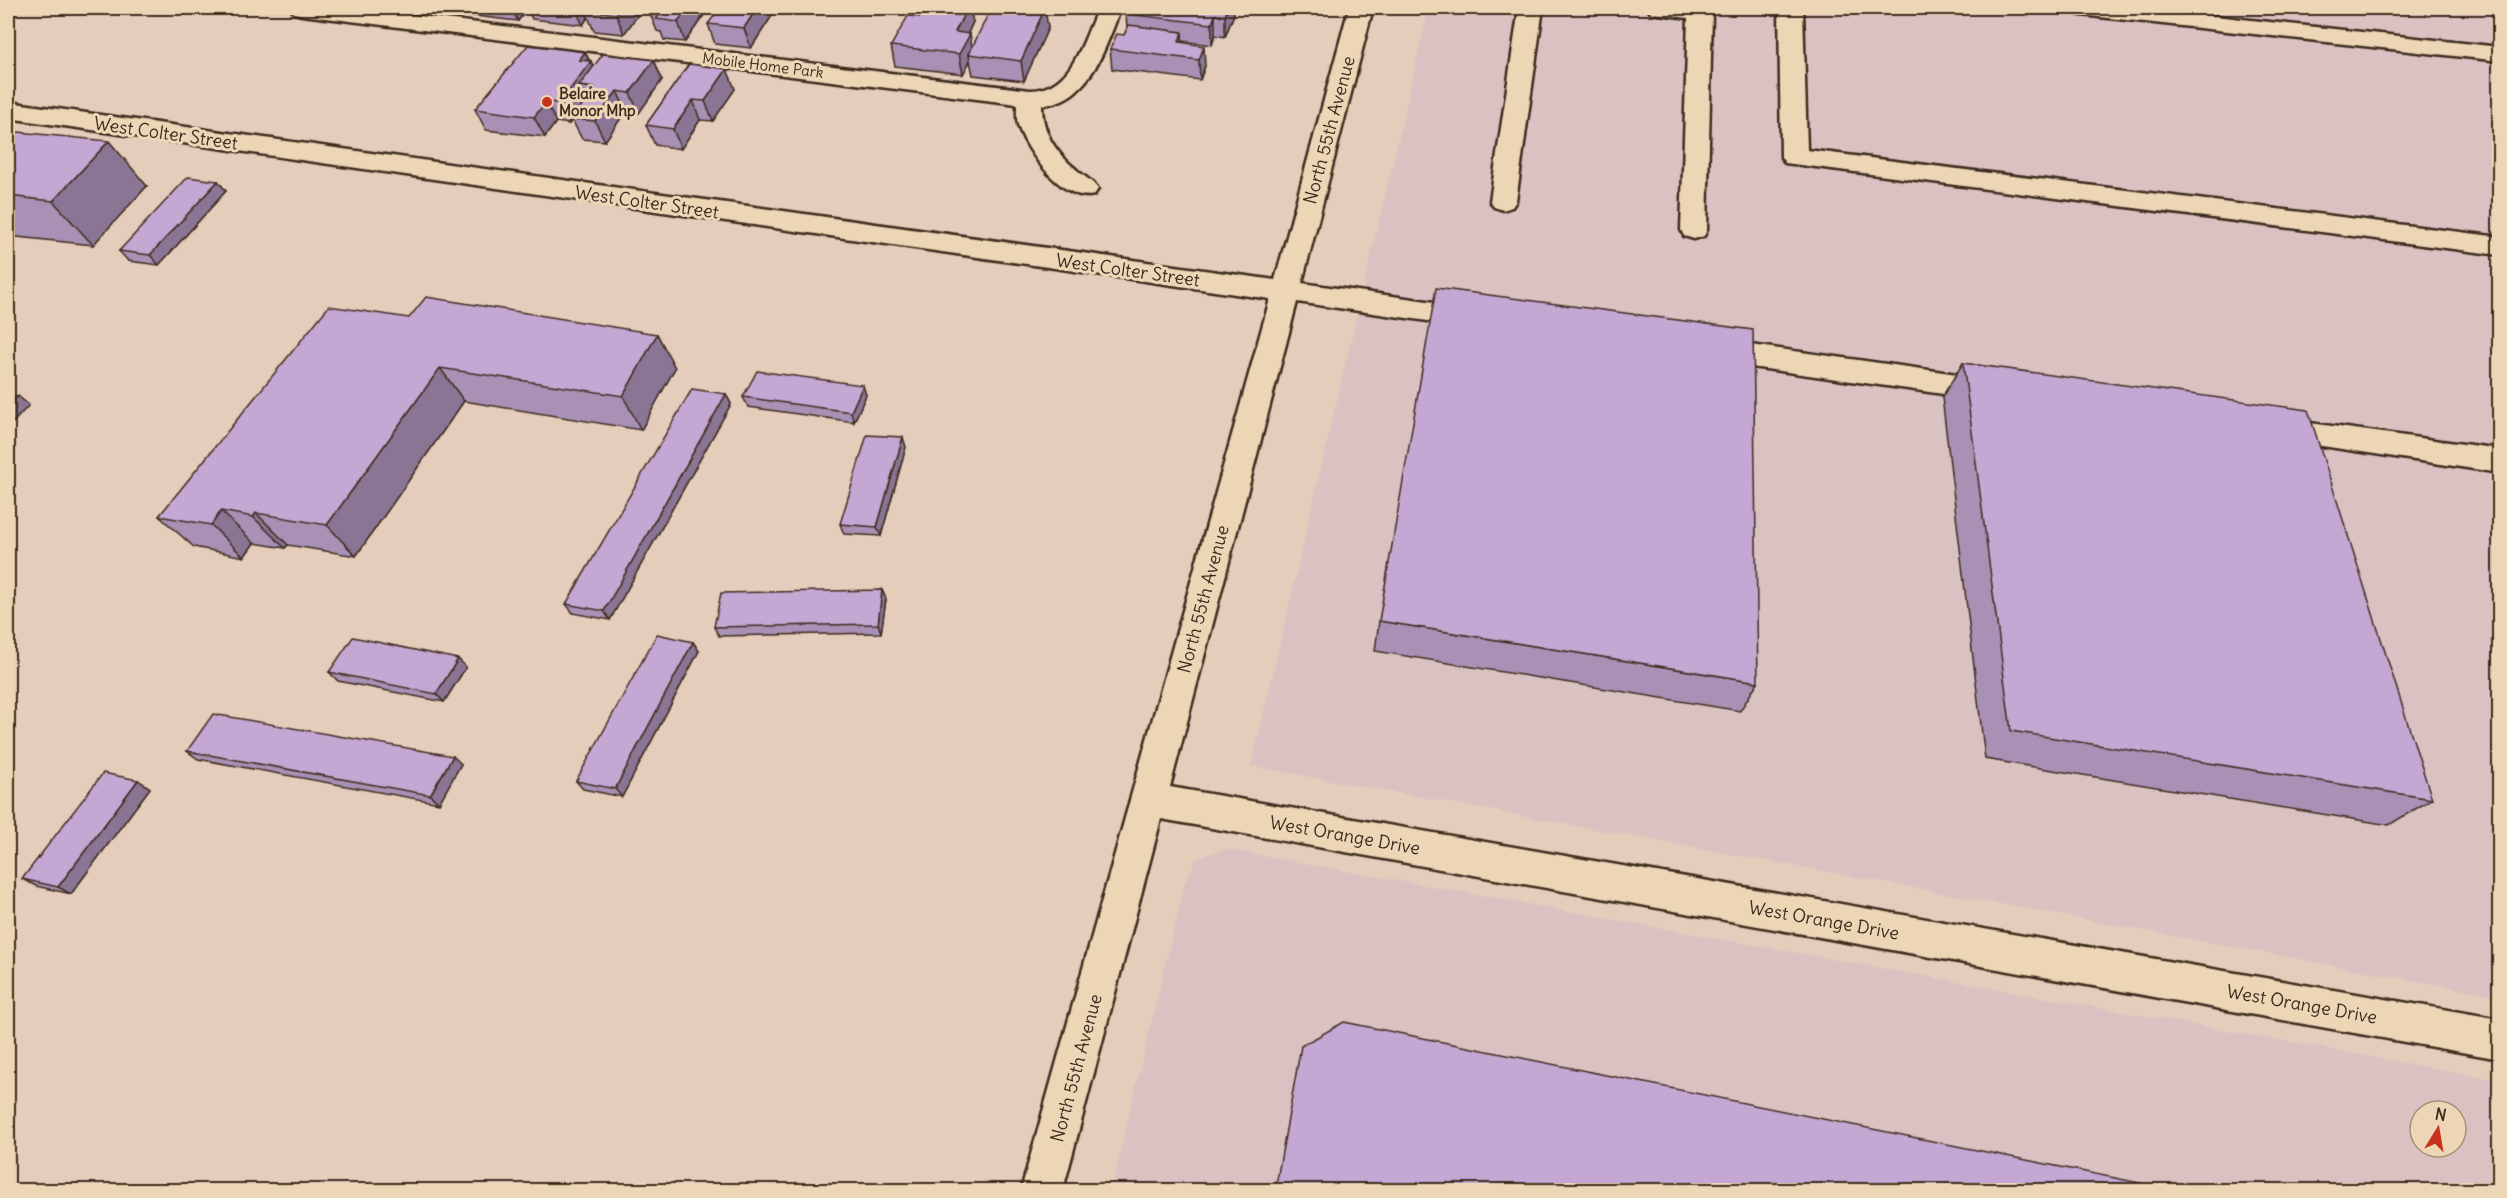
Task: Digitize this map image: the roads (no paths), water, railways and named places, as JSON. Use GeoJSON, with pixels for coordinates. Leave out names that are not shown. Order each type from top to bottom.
{"type":"FeatureCollection","features":[{"type":"Feature","properties":{"kind":"street","name":"Mobile Home Park"},"geometry":{"type":"LineString","coordinates":[[302,8],[370,12],[1030,98],[1053,96],[1071,86],[1109,8]]}},
{"type":"Feature","properties":{"kind":"street","name":"North 55th Avenue"},"geometry":{"type":"LineString","coordinates":[[1042,1191],[1361,8]]}},
{"type":"Feature","properties":{"kind":"street"},"geometry":{"type":"LineString","coordinates":[[1503,201],[1532,8]]}},
{"type":"Feature","properties":{"kind":"street"},"geometry":{"type":"LineString","coordinates":[[1659,8],[1700,12],[1694,230]]}},
{"type":"Feature","properties":{"kind":"street"},"geometry":{"type":"LineString","coordinates":[[1791,8],[1794,157],[2499,246]]}},
{"type":"Feature","properties":{"kind":"street"},"geometry":{"type":"LineString","coordinates":[[2081,8],[2499,54]]}},
{"type":"Feature","properties":{"kind":"street"},"geometry":{"type":"LineString","coordinates":[[1030,98],[1031,125],[1043,147],[1068,179],[1085,189]]}},
{"type":"Feature","properties":{"kind":"street","name":"West Colter Street"},"geometry":{"type":"LineString","coordinates":[[8,110],[1502,322]]}},
{"type":"Feature","properties":{"kind":"street"},"geometry":{"type":"LineString","coordinates":[[1680,346],[2024,394]]}},
{"type":"Feature","properties":{"kind":"street"},"geometry":{"type":"LineString","coordinates":[[2250,426],[2499,461]]}},
{"type":"Feature","properties":{"kind":"street","name":"West Orange Drive"},"geometry":{"type":"LineString","coordinates":[[1148,800],[2499,1039]]}},
{"type":"Feature","properties":{"kind":"place","name":"Belaire Monor Mhp"},"geometry":{"type":"Point","coordinates":[547,102]}}]}
